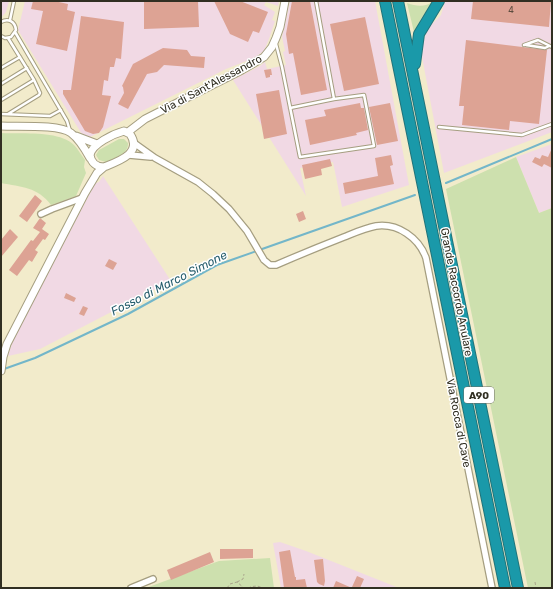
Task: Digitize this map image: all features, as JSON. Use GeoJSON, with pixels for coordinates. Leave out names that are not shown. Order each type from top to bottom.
{"type":"FeatureCollection","features":[{"type":"Feature","properties":{"kind":"highway","name":"Grande Raccordo Anulare"},"geometry":{"type":"LineString","coordinates":[[385,1],[505,588]]}},
{"type":"Feature","properties":{"kind":"highway","name":"Grande Raccordo Anulare"},"geometry":{"type":"LineString","coordinates":[[398,1],[435,176],[518,588]]}},
{"type":"Feature","properties":{"kind":"highway"},"geometry":{"type":"LineString","coordinates":[[414,76],[416,48],[419,34],[439,1]]}},
{"type":"Feature","properties":{"kind":"street","name":"Via di Sant'Alessandro"},"geometry":{"type":"LineString","coordinates":[[97,144],[121,132],[128,132],[145,119],[259,61],[269,52],[275,42],[280,27],[285,1]]}},
{"type":"Feature","properties":{"kind":"street"},"geometry":{"type":"LineString","coordinates":[[1,126],[63,129],[97,144],[92,150],[89,186]]}},
{"type":"Feature","properties":{"kind":"street"},"geometry":{"type":"LineString","coordinates":[[1,371],[2,360],[8,344],[89,186],[97,173],[104,167],[129,155],[133,150],[134,143],[128,132]]}},
{"type":"Feature","properties":{"kind":"street"},"geometry":{"type":"LineString","coordinates":[[72,134],[97,166],[104,167]]}},
{"type":"Feature","properties":{"kind":"street"},"geometry":{"type":"LineString","coordinates":[[134,143],[155,158]]}},
{"type":"Feature","properties":{"kind":"street"},"geometry":{"type":"LineString","coordinates":[[129,155],[155,158]]}},
{"type":"Feature","properties":{"kind":"street","name":"Via Rocca di Cave"},"geometry":{"type":"LineString","coordinates":[[155,158],[188,176],[212,194],[236,217],[250,235],[262,257],[268,264],[276,265],[362,230],[382,226],[395,229],[411,236],[421,247],[426,258],[492,588]]}},
{"type":"Feature","properties":{"kind":"street"},"geometry":{"type":"LineString","coordinates":[[41,214],[52,208],[82,198]]}},
{"type":"Feature","properties":{"kind":"street"},"geometry":{"type":"LineString","coordinates":[[131,588],[153,579]]}},
{"type":"Feature","properties":{"kind":"lane"},"geometry":{"type":"LineString","coordinates":[[10,20],[14,1]]}},
{"type":"Feature","properties":{"kind":"lane"},"geometry":{"type":"LineString","coordinates":[[316,1],[334,99]]}},
{"type":"Feature","properties":{"kind":"lane"},"geometry":{"type":"LineString","coordinates":[[1,22],[10,20]]}},
{"type":"Feature","properties":{"kind":"lane"},"geometry":{"type":"LineString","coordinates":[[10,20],[14,24],[15,32],[69,124],[72,134]]}},
{"type":"Feature","properties":{"kind":"lane"},"geometry":{"type":"LineString","coordinates":[[8,38],[15,32]]}},
{"type":"Feature","properties":{"kind":"lane"},"geometry":{"type":"LineString","coordinates":[[1,36],[8,38],[39,90],[39,95],[8,114]]}},
{"type":"Feature","properties":{"kind":"lane"},"geometry":{"type":"LineString","coordinates":[[538,40],[550,46],[545,48],[524,45],[538,40]]}},
{"type":"Feature","properties":{"kind":"lane"},"geometry":{"type":"LineString","coordinates":[[275,42],[282,67],[290,108],[300,157],[374,146],[364,95],[334,99],[290,108]]}},
{"type":"Feature","properties":{"kind":"lane"},"geometry":{"type":"LineString","coordinates":[[1,68],[20,57]]}},
{"type":"Feature","properties":{"kind":"lane"},"geometry":{"type":"LineString","coordinates":[[1,84],[27,68]]}},
{"type":"Feature","properties":{"kind":"lane"},"geometry":{"type":"LineString","coordinates":[[1,100],[34,80]]}},
{"type":"Feature","properties":{"kind":"lane"},"geometry":{"type":"LineString","coordinates":[[1,114],[50,116],[61,110]]}},
{"type":"Feature","properties":{"kind":"lane"},"geometry":{"type":"LineString","coordinates":[[439,127],[522,135],[551,124],[552,120]]}},
{"type":"Feature","properties":{"kind":"path"},"geometry":{"type":"LineString","coordinates":[[227,588],[230,584],[243,579],[244,574]]}},
{"type":"Feature","properties":{"kind":"path"},"geometry":{"type":"LineString","coordinates":[[237,582],[244,588]]}},
{"type":"Feature","properties":{"kind":"path"},"geometry":{"type":"LineString","coordinates":[[535,582],[536,588]]}},
{"type":"Feature","properties":{"kind":"path"},"geometry":{"type":"LineString","coordinates":[[248,588],[254,586],[259,586],[262,588]]}},
{"type":"Feature","properties":{"kind":"shaded area"},"geometry":{"type":"Polygon","coordinates":[[[1,1],[9,1],[6,12],[1,18],[1,1]]]}},
{"type":"Feature","properties":{"kind":"shaded area"},"geometry":{"type":"Polygon","coordinates":[[[25,1],[279,1],[278,6],[266,2],[264,5],[275,12],[272,20],[275,21],[264,51],[254,58],[226,69],[90,137],[83,136],[18,30],[25,1]]]}},
{"type":"Feature","properties":{"kind":"shaded area"},"geometry":{"type":"Polygon","coordinates":[[[290,1],[375,1],[409,185],[342,207],[333,162],[300,168],[306,196],[233,80],[265,62],[267,69],[286,65],[282,37],[290,1]]]}},
{"type":"Feature","properties":{"kind":"shaded area"},"geometry":{"type":"Polygon","coordinates":[[[445,1],[552,1],[552,132],[444,173],[422,57],[423,43],[426,33],[430,26],[441,15],[445,1]]]}},
{"type":"Feature","properties":{"kind":"shaded area"},"geometry":{"type":"Polygon","coordinates":[[[552,144],[552,208],[539,213],[516,157],[552,144]]]}},
{"type":"Feature","properties":{"kind":"shaded area"},"geometry":{"type":"Polygon","coordinates":[[[103,176],[171,281],[40,349],[8,356],[13,340],[90,193],[93,184],[99,182],[103,176]]]}},
{"type":"Feature","properties":{"kind":"shaded area"},"geometry":{"type":"Polygon","coordinates":[[[280,542],[399,588],[281,588],[273,543],[280,542]]]}},
{"type":"Feature","properties":{"kind":"green space"},"geometry":{"type":"Polygon","coordinates":[[[434,1],[422,17],[414,32],[407,3],[421,6],[434,1]]]}},
{"type":"Feature","properties":{"kind":"green space"},"geometry":{"type":"Polygon","coordinates":[[[1,133],[50,135],[67,140],[74,145],[85,160],[84,167],[86,173],[76,196],[51,205],[46,199],[35,191],[1,183],[1,133]]]}},
{"type":"Feature","properties":{"kind":"green space"},"geometry":{"type":"Polygon","coordinates":[[[119,139],[124,139],[128,143],[128,147],[124,153],[106,162],[99,160],[96,155],[99,150],[119,139]]]}},
{"type":"Feature","properties":{"kind":"green space"},"geometry":{"type":"Polygon","coordinates":[[[516,157],[539,213],[552,208],[552,588],[528,588],[446,189],[516,157]]]}},
{"type":"Feature","properties":{"kind":"green space"},"geometry":{"type":"Polygon","coordinates":[[[270,558],[274,588],[146,588],[219,561],[270,558]]]}},
{"type":"Feature","properties":{"kind":"building"},"geometry":{"type":"Polygon","coordinates":[[[33,1],[54,1],[68,4],[67,10],[75,12],[67,51],[36,44],[43,11],[31,9],[33,1]]]}},
{"type":"Feature","properties":{"kind":"building"},"geometry":{"type":"Polygon","coordinates":[[[144,1],[198,1],[199,27],[144,29],[144,1]]]}},
{"type":"Feature","properties":{"kind":"building"},"geometry":{"type":"Polygon","coordinates":[[[214,1],[240,1],[268,12],[259,33],[253,31],[248,42],[230,34],[214,1]]]}},
{"type":"Feature","properties":{"kind":"building"},"geometry":{"type":"Polygon","coordinates":[[[292,1],[310,1],[327,90],[301,95],[293,53],[289,54],[286,34],[292,1]]]}},
{"type":"Feature","properties":{"kind":"building"},"geometry":{"type":"Polygon","coordinates":[[[473,1],[551,1],[549,27],[471,19],[473,1]]]}},
{"type":"Feature","properties":{"kind":"building"},"geometry":{"type":"Polygon","coordinates":[[[81,16],[124,22],[121,59],[116,58],[114,67],[110,67],[108,81],[104,80],[102,95],[111,96],[103,127],[99,133],[93,134],[85,131],[63,94],[63,90],[71,90],[81,16]]]}},
{"type":"Feature","properties":{"kind":"building"},"geometry":{"type":"Polygon","coordinates":[[[365,17],[379,84],[344,91],[330,24],[365,17]]]}},
{"type":"Feature","properties":{"kind":"building"},"geometry":{"type":"Polygon","coordinates":[[[466,40],[547,50],[539,124],[510,121],[509,130],[462,125],[464,106],[459,106],[466,40]]]}},
{"type":"Feature","properties":{"kind":"building"},"geometry":{"type":"Polygon","coordinates":[[[163,48],[187,50],[191,56],[205,57],[204,68],[164,65],[157,72],[147,74],[128,109],[118,104],[124,93],[122,86],[133,64],[163,48]]]}},
{"type":"Feature","properties":{"kind":"building"},"geometry":{"type":"Polygon","coordinates":[[[271,69],[272,75],[266,78],[264,70],[271,69]]]}},
{"type":"Feature","properties":{"kind":"building"},"geometry":{"type":"Polygon","coordinates":[[[279,90],[287,134],[264,139],[256,94],[279,90]]]}},
{"type":"Feature","properties":{"kind":"building"},"geometry":{"type":"Polygon","coordinates":[[[360,103],[361,108],[364,108],[368,130],[356,133],[357,135],[310,145],[305,120],[326,116],[324,110],[360,103]]]}},
{"type":"Feature","properties":{"kind":"building"},"geometry":{"type":"Polygon","coordinates":[[[390,103],[398,141],[377,145],[369,107],[390,103]]]}},
{"type":"Feature","properties":{"kind":"building"},"geometry":{"type":"Polygon","coordinates":[[[552,148],[552,168],[544,164],[542,167],[532,162],[535,157],[540,159],[542,155],[548,157],[552,148]]]}},
{"type":"Feature","properties":{"kind":"building"},"geometry":{"type":"Polygon","coordinates":[[[391,155],[393,165],[390,166],[394,184],[345,194],[343,183],[378,176],[375,158],[391,155]]]}},
{"type":"Feature","properties":{"kind":"building"},"geometry":{"type":"Polygon","coordinates":[[[330,159],[332,166],[321,169],[322,175],[305,179],[302,165],[330,159]]]}},
{"type":"Feature","properties":{"kind":"building"},"geometry":{"type":"Polygon","coordinates":[[[35,195],[42,201],[27,222],[19,216],[35,195]]]}},
{"type":"Feature","properties":{"kind":"building"},"geometry":{"type":"Polygon","coordinates":[[[303,211],[306,219],[299,222],[296,214],[303,211]]]}},
{"type":"Feature","properties":{"kind":"building"},"geometry":{"type":"Polygon","coordinates":[[[40,218],[46,223],[42,229],[49,234],[45,240],[43,239],[35,250],[38,252],[32,262],[29,260],[17,276],[9,270],[31,240],[33,241],[40,232],[33,228],[40,218]]]}},
{"type":"Feature","properties":{"kind":"building"},"geometry":{"type":"Polygon","coordinates":[[[10,229],[18,237],[1,257],[1,240],[10,229]]]}},
{"type":"Feature","properties":{"kind":"building"},"geometry":{"type":"Polygon","coordinates":[[[109,259],[117,263],[113,270],[105,266],[109,259]]]}},
{"type":"Feature","properties":{"kind":"building"},"geometry":{"type":"Polygon","coordinates":[[[66,293],[76,298],[74,302],[64,298],[66,293]]]}},
{"type":"Feature","properties":{"kind":"building"},"geometry":{"type":"Polygon","coordinates":[[[83,306],[88,308],[84,316],[79,314],[83,306]]]}},
{"type":"Feature","properties":{"kind":"building"},"geometry":{"type":"Polygon","coordinates":[[[220,549],[253,549],[253,558],[220,559],[220,549]]]}},
{"type":"Feature","properties":{"kind":"building"},"geometry":{"type":"Polygon","coordinates":[[[290,550],[296,580],[305,579],[307,588],[284,588],[279,552],[290,550]]]}},
{"type":"Feature","properties":{"kind":"building"},"geometry":{"type":"Polygon","coordinates":[[[210,552],[214,562],[171,580],[167,570],[210,552]]]}},
{"type":"Feature","properties":{"kind":"building"},"geometry":{"type":"Polygon","coordinates":[[[323,559],[324,586],[317,582],[314,560],[323,559]]]}},
{"type":"Feature","properties":{"kind":"building"},"geometry":{"type":"Polygon","coordinates":[[[357,576],[364,579],[360,588],[352,587],[357,576]]]}},
{"type":"Feature","properties":{"kind":"building"},"geometry":{"type":"Polygon","coordinates":[[[336,581],[352,588],[333,588],[336,581]]]}},
{"type":"Feature","properties":{"kind":"waterway","name":"Fosso di Marco Simone"},"geometry":{"type":"LineString","coordinates":[[446,183],[552,139]]}},
{"type":"Feature","properties":{"kind":"waterway","name":"Fosso di Marco Simone"},"geometry":{"type":"LineString","coordinates":[[4,369],[35,358],[128,314],[217,265],[415,195]]}}]}
